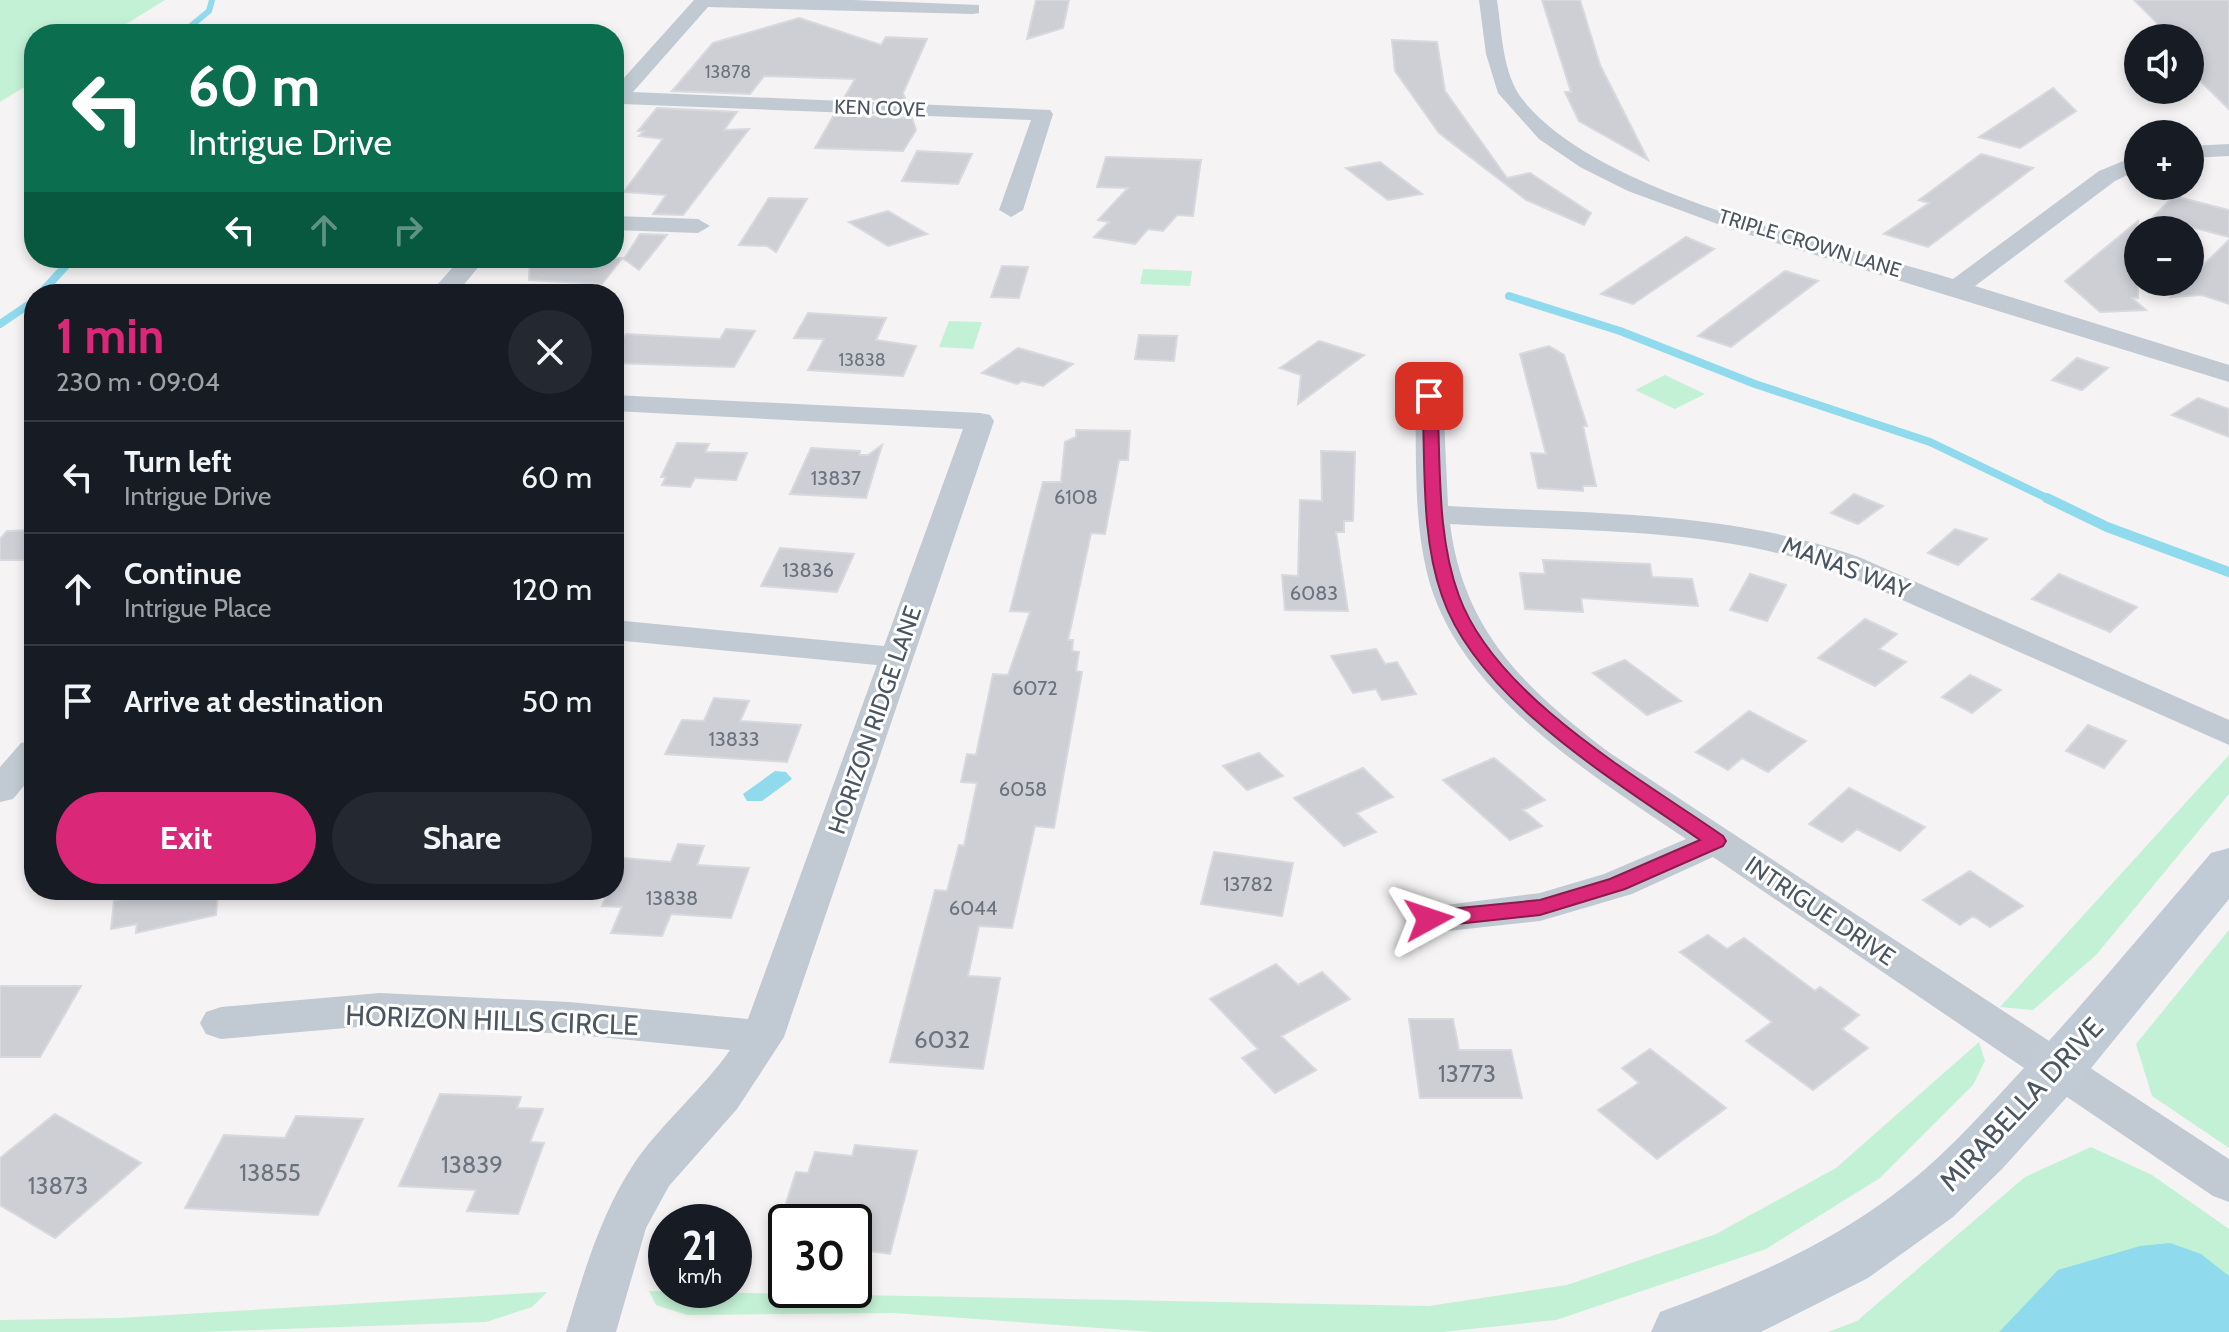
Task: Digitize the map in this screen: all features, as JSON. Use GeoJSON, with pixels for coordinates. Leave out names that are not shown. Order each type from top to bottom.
{"type":"FeatureCollection","features":[{"type":"Feature","properties":{"kind":"street"},"geometry":{"type":"LineString","coordinates":[[624,89],[704,0],[973,9]]}},
{"type":"Feature","properties":{"kind":"street","name":"TRIPLE CROWN LANE"},"geometry":{"type":"LineString","coordinates":[[1488,0],[1506,90],[1527,117],[1562,145],[1612,173],[1690,205],[2229,374]]}},
{"type":"Feature","properties":{"kind":"street","name":"KEN COVE"},"geometry":{"type":"LineString","coordinates":[[624,99],[1043,114],[1011,210]]}},
{"type":"Feature","properties":{"kind":"street"},"geometry":{"type":"LineString","coordinates":[[2204,151],[2229,150]]}},
{"type":"Feature","properties":{"kind":"street"},"geometry":{"type":"LineString","coordinates":[[1956,288],[2107,176],[2124,168]]}},
{"type":"Feature","properties":{"kind":"street"},"geometry":{"type":"LineString","coordinates":[[624,223],[698,226]]}},
{"type":"Feature","properties":{"kind":"street"},"geometry":{"type":"LineString","coordinates":[[451,284],[465,268]]}},
{"type":"Feature","properties":{"kind":"street","name":"INTRIGUE DRIVE"},"geometry":{"type":"LineString","coordinates":[[1429,396],[1436,514],[1450,597],[1489,661],[1555,728],[1715,841],[2229,1183]]}},
{"type":"Feature","properties":{"kind":"street","name":"HORIZON RIDGE LANE"},"geometry":{"type":"LineString","coordinates":[[591,1332],[623,1224],[653,1173],[721,1097],[763,1037],[980,421],[624,403]]}},
{"type":"Feature","properties":{"kind":"street","name":"MANAS WAY"},"geometry":{"type":"LineString","coordinates":[[1436,514],[1702,529],[1798,546],[1862,570],[2229,734]]}},
{"type":"Feature","properties":{"kind":"street"},"geometry":{"type":"LineString","coordinates":[[624,631],[898,657]]}},
{"type":"Feature","properties":{"kind":"street"},"geometry":{"type":"LineString","coordinates":[[0,790],[24,762]]}},
{"type":"Feature","properties":{"kind":"street"},"geometry":{"type":"LineString","coordinates":[[1429,919],[1540,907],[1618,884],[1715,841]]}},
{"type":"Feature","properties":{"kind":"street","name":"MIRABELLA DRIVE"},"geometry":{"type":"LineString","coordinates":[[1683,1332],[1775,1296],[1840,1263],[1897,1226],[1983,1151],[2058,1070],[2229,865]]}},
{"type":"Feature","properties":{"kind":"street","name":"HORIZON HILLS CIRCLE"},"geometry":{"type":"LineString","coordinates":[[221,1023],[380,1009],[569,1018],[763,1037]]}},
{"type":"Feature","properties":{"kind":"green space"},"geometry":{"type":"Polygon","coordinates":[[[0,0],[165,0],[126,24],[24,24],[24,87],[0,102],[0,0]]]}},
{"type":"Feature","properties":{"kind":"green space"},"geometry":{"type":"Polygon","coordinates":[[[1143,269],[1192,271],[1190,286],[1140,284],[1143,269]]]}},
{"type":"Feature","properties":{"kind":"green space"},"geometry":{"type":"Polygon","coordinates":[[[949,321],[982,322],[973,349],[939,347],[949,321]]]}},
{"type":"Feature","properties":{"kind":"green space"},"geometry":{"type":"Polygon","coordinates":[[[1665,375],[1705,394],[1675,409],[1635,390],[1665,375]]]}},
{"type":"Feature","properties":{"kind":"green space"},"geometry":{"type":"Polygon","coordinates":[[[2229,755],[2229,794],[2096,955],[2033,1010],[2000,1007],[2229,755]]]}},
{"type":"Feature","properties":{"kind":"green space"},"geometry":{"type":"Polygon","coordinates":[[[2229,930],[2229,1148],[2152,1096],[2136,1044],[2229,930]]]}},
{"type":"Feature","properties":{"kind":"green space"},"geometry":{"type":"Polygon","coordinates":[[[1979,1042],[1985,1061],[1973,1085],[1880,1178],[1766,1249],[1556,1320],[1442,1332],[1154,1332],[894,1313],[687,1315],[665,1308],[752,1308],[752,1293],[768,1293],[768,1308],[872,1308],[872,1295],[1429,1306],[1567,1285],[1716,1234],[1836,1168],[1979,1042]]]}},
{"type":"Feature","properties":{"kind":"green space"},"geometry":{"type":"Polygon","coordinates":[[[2091,1147],[2152,1175],[2229,1229],[2229,1332],[1828,1332],[1857,1321],[2025,1177],[2091,1147]]]}},
{"type":"Feature","properties":{"kind":"green space"},"geometry":{"type":"Polygon","coordinates":[[[547,1292],[532,1307],[486,1322],[198,1332],[0,1332],[0,1320],[119,1318],[547,1292]]]}},
{"type":"Feature","properties":{"kind":"water"},"geometry":{"type":"Polygon","coordinates":[[[775,771],[786,772],[792,779],[762,801],[747,801],[743,794],[775,771]]]}},
{"type":"Feature","properties":{"kind":"water"},"geometry":{"type":"Polygon","coordinates":[[[2170,1243],[2201,1254],[2229,1276],[2229,1332],[1999,1332],[2058,1270],[2140,1246],[2170,1243]]]}},
{"type":"Feature","properties":{"kind":"building"},"geometry":{"type":"Polygon","coordinates":[[[1036,0],[1069,0],[1063,28],[1027,39],[1036,0]]]}},
{"type":"Feature","properties":{"kind":"building"},"geometry":{"type":"Polygon","coordinates":[[[1542,0],[1580,0],[1600,65],[1648,160],[1579,121],[1565,92],[1571,92],[1542,0]]]}},
{"type":"Feature","properties":{"kind":"building"},"geometry":{"type":"Polygon","coordinates":[[[2134,0],[2229,0],[2229,109],[2204,85],[2204,24],[2158,24],[2134,0]]]}},
{"type":"Feature","properties":{"kind":"building"},"geometry":{"type":"Polygon","coordinates":[[[799,18],[881,45],[886,37],[927,39],[903,93],[906,101],[844,98],[855,79],[764,76],[750,94],[672,91],[713,43],[799,18]]]}},
{"type":"Feature","properties":{"kind":"building"},"geometry":{"type":"Polygon","coordinates":[[[1392,40],[1437,42],[1445,91],[1507,178],[1530,173],[1591,213],[1584,225],[1526,200],[1439,133],[1395,71],[1392,40]]]}},
{"type":"Feature","properties":{"kind":"building"},"geometry":{"type":"Polygon","coordinates":[[[2053,88],[2076,111],[2020,148],[1979,137],[2053,88]]]}},
{"type":"Feature","properties":{"kind":"building"},"geometry":{"type":"Polygon","coordinates":[[[657,108],[737,112],[724,130],[749,129],[683,215],[653,214],[666,195],[624,192],[663,139],[639,136],[644,131],[638,131],[657,108]]]}},
{"type":"Feature","properties":{"kind":"building"},"geometry":{"type":"Polygon","coordinates":[[[834,115],[912,118],[916,130],[903,151],[815,148],[834,115]]]}},
{"type":"Feature","properties":{"kind":"building"},"geometry":{"type":"Polygon","coordinates":[[[917,151],[972,154],[958,184],[902,181],[917,151]]]}},
{"type":"Feature","properties":{"kind":"building"},"geometry":{"type":"Polygon","coordinates":[[[1981,154],[2033,168],[1928,247],[1884,234],[1929,203],[1919,200],[1981,154]]]}},
{"type":"Feature","properties":{"kind":"building"},"geometry":{"type":"Polygon","coordinates":[[[1106,157],[1201,160],[1193,216],[1177,215],[1163,231],[1148,229],[1135,244],[1094,237],[1109,222],[1098,220],[1128,188],[1097,187],[1106,157]]]}},
{"type":"Feature","properties":{"kind":"building"},"geometry":{"type":"Polygon","coordinates":[[[1380,162],[1422,194],[1388,200],[1346,168],[1380,162]]]}},
{"type":"Feature","properties":{"kind":"building"},"geometry":{"type":"Polygon","coordinates":[[[769,198],[807,199],[776,252],[767,246],[739,245],[769,198]]]}},
{"type":"Feature","properties":{"kind":"building"},"geometry":{"type":"Polygon","coordinates":[[[2170,200],[2190,200],[2229,210],[2229,237],[2204,230],[2204,216],[2154,216],[2170,200]]]}},
{"type":"Feature","properties":{"kind":"building"},"geometry":{"type":"Polygon","coordinates":[[[888,211],[927,234],[888,246],[849,222],[888,211]]]}},
{"type":"Feature","properties":{"kind":"building"},"geometry":{"type":"Polygon","coordinates":[[[2124,233],[2124,296],[2138,296],[2132,298],[2146,310],[2100,312],[2065,281],[2124,233]]]}},
{"type":"Feature","properties":{"kind":"building"},"geometry":{"type":"Polygon","coordinates":[[[640,234],[667,235],[639,270],[624,259],[640,234]]]}},
{"type":"Feature","properties":{"kind":"building"},"geometry":{"type":"Polygon","coordinates":[[[1686,237],[1714,249],[1633,304],[1601,294],[1686,237]]]}},
{"type":"Feature","properties":{"kind":"building"},"geometry":{"type":"Polygon","coordinates":[[[2229,240],[2229,304],[2204,296],[2204,264],[2229,240]]]}},
{"type":"Feature","properties":{"kind":"building"},"geometry":{"type":"Polygon","coordinates":[[[1002,266],[1028,267],[1019,298],[991,297],[1002,266]]]}},
{"type":"Feature","properties":{"kind":"building"},"geometry":{"type":"Polygon","coordinates":[[[530,268],[614,268],[602,284],[529,280],[530,268]]]}},
{"type":"Feature","properties":{"kind":"building"},"geometry":{"type":"Polygon","coordinates":[[[1785,271],[1818,281],[1731,347],[1698,336],[1785,271]]]}},
{"type":"Feature","properties":{"kind":"building"},"geometry":{"type":"Polygon","coordinates":[[[808,313],[886,318],[876,340],[916,346],[903,376],[808,370],[824,339],[794,338],[808,313]]]}},
{"type":"Feature","properties":{"kind":"building"},"geometry":{"type":"Polygon","coordinates":[[[726,329],[755,331],[734,367],[624,363],[626,334],[720,339],[726,329]]]}},
{"type":"Feature","properties":{"kind":"building"},"geometry":{"type":"Polygon","coordinates":[[[1139,335],[1177,336],[1174,361],[1135,359],[1139,335]]]}},
{"type":"Feature","properties":{"kind":"building"},"geometry":{"type":"Polygon","coordinates":[[[1319,341],[1364,355],[1298,404],[1301,375],[1280,368],[1319,341]]]}},
{"type":"Feature","properties":{"kind":"building"},"geometry":{"type":"Polygon","coordinates":[[[1549,346],[1564,355],[1587,426],[1583,426],[1596,486],[1583,486],[1583,491],[1538,488],[1531,453],[1546,454],[1520,354],[1549,346]]]}},
{"type":"Feature","properties":{"kind":"building"},"geometry":{"type":"Polygon","coordinates":[[[1018,348],[1073,364],[1043,386],[1022,381],[1017,384],[982,373],[1018,348]]]}},
{"type":"Feature","properties":{"kind":"building"},"geometry":{"type":"Polygon","coordinates":[[[2077,358],[2108,368],[2082,390],[2052,380],[2077,358]]]}},
{"type":"Feature","properties":{"kind":"building"},"geometry":{"type":"Polygon","coordinates":[[[2198,398],[2229,409],[2229,437],[2172,415],[2198,398]]]}},
{"type":"Feature","properties":{"kind":"building"},"geometry":{"type":"Polygon","coordinates":[[[1076,430],[1130,431],[1128,460],[1119,460],[1105,534],[1091,533],[1068,640],[1073,640],[1072,651],[1079,652],[1076,671],[1082,672],[1054,828],[1035,826],[1012,928],[979,926],[968,976],[1000,978],[983,1069],[890,1062],[935,890],[947,891],[959,845],[964,846],[977,783],[961,782],[967,754],[976,755],[993,674],[1008,675],[1030,612],[1010,611],[1043,482],[1061,482],[1065,442],[1076,437],[1076,430]]]}},
{"type":"Feature","properties":{"kind":"building"},"geometry":{"type":"Polygon","coordinates":[[[677,443],[709,444],[705,452],[747,453],[736,480],[695,478],[690,487],[662,485],[666,477],[661,477],[677,443]]]}},
{"type":"Feature","properties":{"kind":"building"},"geometry":{"type":"Polygon","coordinates":[[[882,445],[866,498],[790,494],[811,448],[860,451],[859,455],[868,455],[882,445]]]}},
{"type":"Feature","properties":{"kind":"building"},"geometry":{"type":"Polygon","coordinates":[[[1321,451],[1355,452],[1353,521],[1344,521],[1344,532],[1336,532],[1348,611],[1285,610],[1282,575],[1298,576],[1300,500],[1322,501],[1321,451]]]}},
{"type":"Feature","properties":{"kind":"building"},"geometry":{"type":"Polygon","coordinates":[[[1854,494],[1883,506],[1858,524],[1831,513],[1854,494]]]}},
{"type":"Feature","properties":{"kind":"building"},"geometry":{"type":"Polygon","coordinates":[[[1955,529],[1987,539],[1958,565],[1928,553],[1955,529]]]}},
{"type":"Feature","properties":{"kind":"building"},"geometry":{"type":"Polygon","coordinates":[[[24,530],[24,560],[0,560],[0,539],[7,531],[24,530]]]}},
{"type":"Feature","properties":{"kind":"building"},"geometry":{"type":"Polygon","coordinates":[[[780,548],[854,554],[837,592],[761,586],[780,548]]]}},
{"type":"Feature","properties":{"kind":"building"},"geometry":{"type":"Polygon","coordinates":[[[1543,560],[1650,564],[1652,577],[1692,579],[1698,606],[1581,598],[1583,612],[1525,609],[1520,573],[1545,574],[1543,560]]]}},
{"type":"Feature","properties":{"kind":"building"},"geometry":{"type":"Polygon","coordinates":[[[1750,574],[1786,585],[1767,621],[1730,610],[1750,574]]]}},
{"type":"Feature","properties":{"kind":"building"},"geometry":{"type":"Polygon","coordinates":[[[2059,574],[2137,607],[2110,632],[2032,599],[2059,574]]]}},
{"type":"Feature","properties":{"kind":"building"},"geometry":{"type":"Polygon","coordinates":[[[1865,619],[1897,634],[1879,649],[1906,662],[1875,686],[1818,658],[1865,619]]]}},
{"type":"Feature","properties":{"kind":"building"},"geometry":{"type":"Polygon","coordinates":[[[1376,649],[1385,664],[1397,662],[1416,694],[1382,700],[1376,689],[1353,693],[1331,656],[1376,649]]]}},
{"type":"Feature","properties":{"kind":"building"},"geometry":{"type":"Polygon","coordinates":[[[1625,660],[1681,701],[1647,715],[1593,673],[1625,660]]]}},
{"type":"Feature","properties":{"kind":"building"},"geometry":{"type":"Polygon","coordinates":[[[1970,675],[2001,690],[1972,713],[1942,697],[1970,675]]]}},
{"type":"Feature","properties":{"kind":"building"},"geometry":{"type":"Polygon","coordinates":[[[714,698],[749,701],[740,721],[801,725],[787,762],[665,754],[682,720],[704,721],[714,698]]]}},
{"type":"Feature","properties":{"kind":"building"},"geometry":{"type":"Polygon","coordinates":[[[1749,711],[1806,741],[1768,772],[1742,758],[1728,770],[1696,752],[1749,711]]]}},
{"type":"Feature","properties":{"kind":"building"},"geometry":{"type":"Polygon","coordinates":[[[2088,725],[2126,741],[2104,768],[2066,751],[2088,725]]]}},
{"type":"Feature","properties":{"kind":"building"},"geometry":{"type":"Polygon","coordinates":[[[1259,753],[1283,776],[1247,790],[1223,766],[1259,753]]]}},
{"type":"Feature","properties":{"kind":"building"},"geometry":{"type":"Polygon","coordinates":[[[1494,758],[1545,800],[1523,810],[1542,826],[1510,840],[1443,780],[1494,758]]]}},
{"type":"Feature","properties":{"kind":"building"},"geometry":{"type":"Polygon","coordinates":[[[1363,768],[1393,797],[1356,813],[1376,832],[1344,846],[1294,798],[1363,768]]]}},
{"type":"Feature","properties":{"kind":"building"},"geometry":{"type":"Polygon","coordinates":[[[1849,788],[1925,827],[1900,851],[1857,829],[1842,842],[1809,824],[1849,788]]]}},
{"type":"Feature","properties":{"kind":"building"},"geometry":{"type":"Polygon","coordinates":[[[678,844],[704,846],[697,865],[749,868],[731,918],[671,914],[662,936],[611,933],[622,907],[602,906],[605,900],[624,900],[624,858],[671,862],[678,844]]]}},
{"type":"Feature","properties":{"kind":"building"},"geometry":{"type":"Polygon","coordinates":[[[1214,852],[1293,863],[1282,916],[1201,904],[1214,852]]]}},
{"type":"Feature","properties":{"kind":"building"},"geometry":{"type":"Polygon","coordinates":[[[1970,871],[2023,906],[1990,927],[1973,916],[1960,925],[1923,900],[1970,871]]]}},
{"type":"Feature","properties":{"kind":"building"},"geometry":{"type":"Polygon","coordinates":[[[217,900],[216,915],[136,933],[137,924],[111,929],[114,901],[217,900]]]}},
{"type":"Feature","properties":{"kind":"building"},"geometry":{"type":"Polygon","coordinates":[[[1708,935],[1727,949],[1744,938],[1815,991],[1820,987],[1859,1015],[1842,1029],[1868,1048],[1813,1090],[1746,1041],[1772,1022],[1680,952],[1708,935]]]}},
{"type":"Feature","properties":{"kind":"building"},"geometry":{"type":"Polygon","coordinates":[[[1276,964],[1298,985],[1322,972],[1350,999],[1281,1036],[1316,1070],[1275,1093],[1242,1058],[1258,1049],[1210,999],[1276,964]]]}},
{"type":"Feature","properties":{"kind":"building"},"geometry":{"type":"Polygon","coordinates":[[[0,986],[81,986],[40,1057],[0,1057],[0,986]]]}},
{"type":"Feature","properties":{"kind":"building"},"geometry":{"type":"Polygon","coordinates":[[[1409,1019],[1453,1019],[1459,1050],[1511,1050],[1522,1098],[1420,1098],[1409,1019]]]}},
{"type":"Feature","properties":{"kind":"building"},"geometry":{"type":"Polygon","coordinates":[[[1650,1049],[1726,1108],[1657,1159],[1598,1110],[1639,1083],[1622,1068],[1650,1049]]]}},
{"type":"Feature","properties":{"kind":"building"},"geometry":{"type":"Polygon","coordinates":[[[440,1094],[521,1097],[517,1108],[543,1109],[530,1142],[544,1143],[518,1214],[467,1211],[476,1190],[399,1186],[440,1094]]]}},
{"type":"Feature","properties":{"kind":"building"},"geometry":{"type":"Polygon","coordinates":[[[55,1114],[141,1163],[55,1238],[0,1205],[0,1158],[55,1114]]]}},
{"type":"Feature","properties":{"kind":"building"},"geometry":{"type":"Polygon","coordinates":[[[296,1116],[363,1119],[318,1215],[185,1208],[224,1135],[285,1138],[296,1116]]]}},
{"type":"Feature","properties":{"kind":"building"},"geometry":{"type":"Polygon","coordinates":[[[855,1145],[917,1151],[890,1254],[872,1252],[872,1204],[786,1204],[796,1172],[808,1173],[815,1152],[852,1156],[855,1145]]]}},
{"type":"Feature","properties":{"kind":"waterway"},"geometry":{"type":"LineString","coordinates":[[193,24],[209,11],[212,0]]}},
{"type":"Feature","properties":{"kind":"waterway"},"geometry":{"type":"LineString","coordinates":[[49,284],[64,268]]}},
{"type":"Feature","properties":{"kind":"waterway"},"geometry":{"type":"LineString","coordinates":[[1509,296],[1620,331],[1755,384],[1930,442],[2051,500]]}},
{"type":"Feature","properties":{"kind":"waterway"},"geometry":{"type":"LineString","coordinates":[[0,324],[24,308]]}},
{"type":"Feature","properties":{"kind":"waterway"},"geometry":{"type":"LineString","coordinates":[[2047,498],[2107,527],[2229,572]]}},
{"type":"Feature","properties":{"kind":"route"},"geometry":{"type":"LineString","coordinates":[[1429,396],[1438,546],[1450,597],[1467,628],[1489,661],[1555,728],[1597,761],[1715,841],[1652,871],[1581,896],[1540,907],[1429,919]]}}]}
